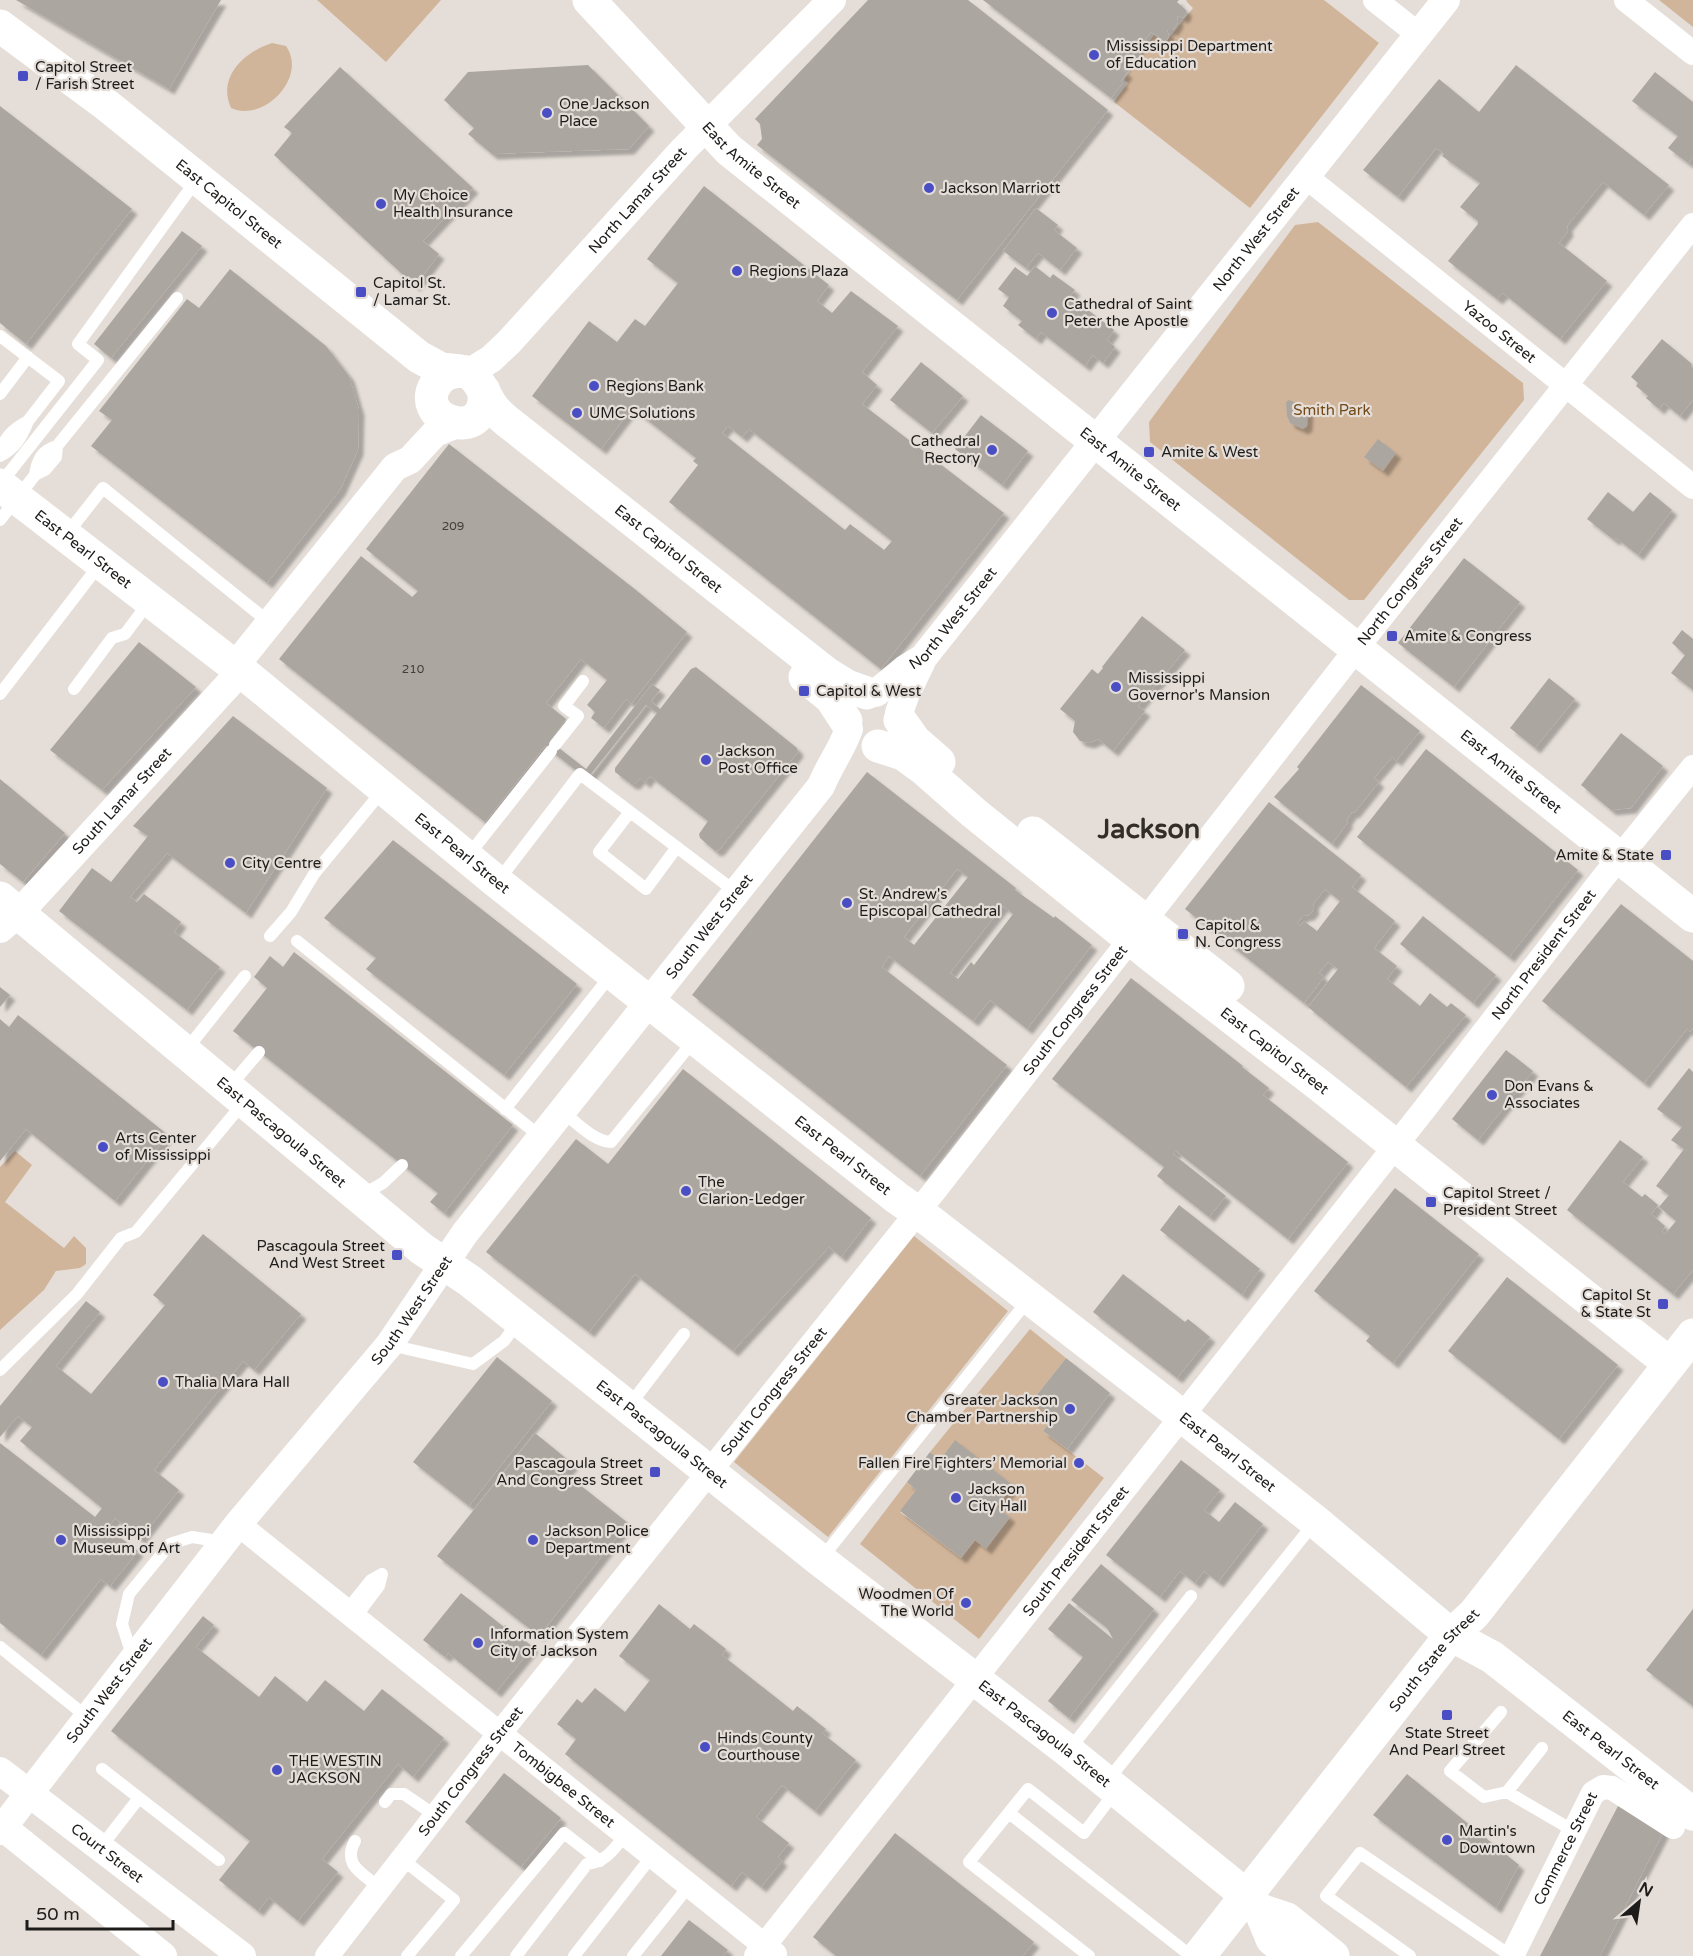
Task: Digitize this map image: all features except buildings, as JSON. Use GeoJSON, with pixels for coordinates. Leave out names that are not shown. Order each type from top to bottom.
{"type":"FeatureCollection","features":[{"type":"Feature","properties":{"kind":"main road","name":"East Amite Street"},"geometry":{"type":"LineString","coordinates":[[589,0],[729,150],[1693,916]]}},
{"type":"Feature","properties":{"kind":"main road","name":"East Capitol Street"},"geometry":{"type":"LineString","coordinates":[[0,26],[104,102],[419,357],[441,369],[471,378],[491,405],[508,422],[826,673],[886,705],[915,741],[932,757],[1137,929],[1402,1137],[1682,1349]]}},
{"type":"Feature","properties":{"kind":"main road","name":"East Capitol Street"},"geometry":{"type":"LineString","coordinates":[[0,47],[349,320],[406,367],[447,412],[489,430],[507,442],[816,685],[831,698],[861,735],[903,754],[974,813],[1137,929]]}},
{"type":"Feature","properties":{"kind":"main road"},"geometry":{"type":"LineString","coordinates":[[444,376],[471,378],[483,407],[472,420],[447,412],[434,389],[444,376]]}},
{"type":"Feature","properties":{"kind":"main road","name":"East Pearl Street"},"geometry":{"type":"LineString","coordinates":[[10,493],[238,669],[466,858],[612,974],[1315,1521],[1451,1635],[1492,1657],[1618,1755],[1683,1821]]}},
{"type":"Feature","properties":{"kind":"main road"},"geometry":{"type":"LineString","coordinates":[[853,703],[886,705],[894,736],[887,742],[861,735],[848,711],[853,703]]}},
{"type":"Feature","properties":{"kind":"main road","name":"East Pascagoula Street"},"geometry":{"type":"LineString","coordinates":[[6,913],[185,1052],[422,1249],[470,1281],[820,1560],[1068,1751],[1253,1903],[1287,1918],[1333,1956]]}},
{"type":"Feature","properties":{"kind":"main road","name":"South State Street"},"geometry":{"type":"LineString","coordinates":[[1199,1956],[1253,1903],[1451,1635],[1474,1614],[1566,1500],[1682,1349]]}},
{"type":"Feature","properties":{"kind":"main road"},"geometry":{"type":"LineString","coordinates":[[1253,1903],[1272,1939],[1292,1956]]}},
{"type":"Feature","properties":{"kind":"street","name":"North Lamar Street"},"geometry":{"type":"LineString","coordinates":[[471,378],[509,342],[706,126],[832,0]]}},
{"type":"Feature","properties":{"kind":"street"},"geometry":{"type":"LineString","coordinates":[[1375,0],[1418,34]]}},
{"type":"Feature","properties":{"kind":"street","name":"North West Street"},"geometry":{"type":"LineString","coordinates":[[886,705],[905,696],[917,675],[923,658],[1446,0]]}},
{"type":"Feature","properties":{"kind":"street"},"geometry":{"type":"LineString","coordinates":[[1626,0],[1693,53]]}},
{"type":"Feature","properties":{"kind":"street","name":"Yazoo Street"},"geometry":{"type":"LineString","coordinates":[[1305,176],[1693,488]]}},
{"type":"Feature","properties":{"kind":"street","name":"North Congress Street"},"geometry":{"type":"LineString","coordinates":[[1137,929],[1693,225]]}},
{"type":"Feature","properties":{"kind":"street","name":"South Lamar Street"},"geometry":{"type":"LineString","coordinates":[[6,913],[238,669],[270,623],[395,467],[410,460],[435,433],[447,412]]}},
{"type":"Feature","properties":{"kind":"street","name":"South West Street"},"geometry":{"type":"LineString","coordinates":[[1,1828],[231,1533],[388,1345],[465,1233],[738,893],[861,735]]}},
{"type":"Feature","properties":{"kind":"street","name":"North President Street"},"geometry":{"type":"LineString","coordinates":[[1402,1137],[1619,857],[1693,767]]}},
{"type":"Feature","properties":{"kind":"street","name":"South Congress Street"},"geometry":{"type":"LineString","coordinates":[[327,1956],[500,1733],[917,1212],[1137,929]]}},
{"type":"Feature","properties":{"kind":"street","name":"South President Street"},"geometry":{"type":"LineString","coordinates":[[766,1952],[975,1680],[1402,1137]]}},
{"type":"Feature","properties":{"kind":"street","name":"Tombigbee Street"},"geometry":{"type":"LineString","coordinates":[[231,1533],[351,1614],[626,1834],[766,1952]]}},
{"type":"Feature","properties":{"kind":"street","name":"Court Street"},"geometry":{"type":"LineString","coordinates":[[0,1771],[242,1956]]}},
{"type":"Feature","properties":{"kind":"street","name":"Commerce Street"},"geometry":{"type":"LineString","coordinates":[[1512,1956],[1593,1793],[1603,1787],[1612,1788],[1683,1821]]}},
{"type":"Feature","properties":{"kind":"street"},"geometry":{"type":"LineString","coordinates":[[1,1828],[163,1956]]}},
{"type":"Feature","properties":{"kind":"lane"},"geometry":{"type":"LineString","coordinates":[[10,493],[98,360],[78,344],[187,193]]}},
{"type":"Feature","properties":{"kind":"lane"},"geometry":{"type":"LineString","coordinates":[[10,493],[47,449],[57,446],[177,298]]}},
{"type":"Feature","properties":{"kind":"lane"},"geometry":{"type":"LineString","coordinates":[[0,336],[58,381],[28,421],[23,434],[11,450],[0,455]]}},
{"type":"Feature","properties":{"kind":"lane"},"geometry":{"type":"LineString","coordinates":[[0,394],[28,357]]}},
{"type":"Feature","properties":{"kind":"lane"},"geometry":{"type":"LineString","coordinates":[[65,536],[103,488],[270,623]]}},
{"type":"Feature","properties":{"kind":"lane"},"geometry":{"type":"LineString","coordinates":[[0,694],[101,563]]}},
{"type":"Feature","properties":{"kind":"lane"},"geometry":{"type":"LineString","coordinates":[[74,689],[112,638],[125,634],[150,601]]}},
{"type":"Feature","properties":{"kind":"lane"},"geometry":{"type":"LineString","coordinates":[[466,858],[578,716],[564,706],[583,681]]}},
{"type":"Feature","properties":{"kind":"lane"},"geometry":{"type":"LineString","coordinates":[[497,882],[580,774],[738,893]]}},
{"type":"Feature","properties":{"kind":"lane"},"geometry":{"type":"LineString","coordinates":[[270,936],[291,912],[314,874],[384,789]]}},
{"type":"Feature","properties":{"kind":"lane"},"geometry":{"type":"LineString","coordinates":[[630,812],[599,852],[646,889],[677,847]]}},
{"type":"Feature","properties":{"kind":"lane"},"geometry":{"type":"LineString","coordinates":[[297,941],[541,1137]]}},
{"type":"Feature","properties":{"kind":"lane"},"geometry":{"type":"LineString","coordinates":[[506,1109],[612,974]]}},
{"type":"Feature","properties":{"kind":"lane"},"geometry":{"type":"LineString","coordinates":[[185,1052],[245,976]]}},
{"type":"Feature","properties":{"kind":"lane"},"geometry":{"type":"LineString","coordinates":[[562,1111],[597,1138],[604,1142],[611,1142],[696,1038]]}},
{"type":"Feature","properties":{"kind":"lane"},"geometry":{"type":"LineString","coordinates":[[0,1370],[77,1294],[121,1238],[136,1232],[237,1095],[259,1052]]}},
{"type":"Feature","properties":{"kind":"lane"},"geometry":{"type":"LineString","coordinates":[[359,1197],[383,1183],[402,1164]]}},
{"type":"Feature","properties":{"kind":"lane"},"geometry":{"type":"LineString","coordinates":[[820,1560],[1030,1298]]}},
{"type":"Feature","properties":{"kind":"lane"},"geometry":{"type":"LineString","coordinates":[[388,1345],[473,1364],[504,1341],[520,1320]]}},
{"type":"Feature","properties":{"kind":"lane"},"geometry":{"type":"LineString","coordinates":[[628,1407],[684,1334]]}},
{"type":"Feature","properties":{"kind":"lane"},"geometry":{"type":"LineString","coordinates":[[1089,1956],[969,1862],[1028,1789],[1084,1833],[1111,1787],[1315,1521]]}},
{"type":"Feature","properties":{"kind":"lane"},"geometry":{"type":"LineString","coordinates":[[133,1659],[122,1624],[129,1594],[170,1544],[192,1537],[231,1533]]}},
{"type":"Feature","properties":{"kind":"lane"},"geometry":{"type":"LineString","coordinates":[[1068,1751],[1191,1596]]}},
{"type":"Feature","properties":{"kind":"lane"},"geometry":{"type":"LineString","coordinates":[[0,1647],[87,1717]]}},
{"type":"Feature","properties":{"kind":"lane"},"geometry":{"type":"LineString","coordinates":[[1501,1712],[1450,1771],[1484,1797],[1507,1792],[1542,1748]]}},
{"type":"Feature","properties":{"kind":"lane"},"geometry":{"type":"LineString","coordinates":[[102,1769],[219,1860]]}},
{"type":"Feature","properties":{"kind":"lane"},"geometry":{"type":"LineString","coordinates":[[1507,1792],[1574,1831]]}},
{"type":"Feature","properties":{"kind":"lane"},"geometry":{"type":"LineString","coordinates":[[385,1802],[391,1794],[404,1794],[436,1816]]}},
{"type":"Feature","properties":{"kind":"lane"},"geometry":{"type":"LineString","coordinates":[[100,1848],[140,1798]]}},
{"type":"Feature","properties":{"kind":"lane"},"geometry":{"type":"LineString","coordinates":[[1683,1821],[1693,1806]]}},
{"type":"Feature","properties":{"kind":"lane"},"geometry":{"type":"LineString","coordinates":[[1009,1813],[1191,1956]]}},
{"type":"Feature","properties":{"kind":"lane"},"geometry":{"type":"LineString","coordinates":[[461,1956],[564,1833],[600,1861]]}},
{"type":"Feature","properties":{"kind":"lane"},"geometry":{"type":"LineString","coordinates":[[516,1956],[587,1864],[600,1861],[611,1853],[626,1834]]}},
{"type":"Feature","properties":{"kind":"lane"},"geometry":{"type":"LineString","coordinates":[[355,1841],[350,1851],[353,1865],[380,1888]]}},
{"type":"Feature","properties":{"kind":"lane"},"geometry":{"type":"LineString","coordinates":[[1410,1956],[1326,1896],[1360,1853],[1512,1956]]}},
{"type":"Feature","properties":{"kind":"lane"},"geometry":{"type":"LineString","coordinates":[[574,1956],[652,1856]]}},
{"type":"Feature","properties":{"kind":"lane"},"geometry":{"type":"LineString","coordinates":[[402,1859],[454,1900],[407,1956]]}},
{"type":"Feature","properties":{"kind":"lane"},"geometry":{"type":"LineString","coordinates":[[633,1956],[689,1886]]}},
{"type":"Feature","properties":{"kind":"green space"},"geometry":{"type":"Polygon","coordinates":[[[317,0],[441,0],[386,62],[317,0]]]}},
{"type":"Feature","properties":{"kind":"green space"},"geometry":{"type":"Polygon","coordinates":[[[1187,0],[1324,0],[1379,43],[1250,208],[1114,102],[1128,83],[1124,80],[1154,35],[1165,43],[1193,8],[1187,0]]]}},
{"type":"Feature","properties":{"kind":"green space"},"geometry":{"type":"Polygon","coordinates":[[[1659,0],[1693,0],[1693,27],[1659,0]]]}},
{"type":"Feature","properties":{"kind":"green space"},"geometry":{"type":"Polygon","coordinates":[[[272,43],[286,46],[291,58],[291,71],[287,83],[269,103],[257,109],[244,111],[231,108],[228,97],[230,76],[243,59],[272,43]]]}},
{"type":"Feature","properties":{"kind":"green space","name":"Smith Park"},"geometry":{"type":"Polygon","coordinates":[[[1318,222],[1523,383],[1524,400],[1364,600],[1349,600],[1150,442],[1149,422],[1295,225],[1318,222]]]}},
{"type":"Feature","properties":{"kind":"green space"},"geometry":{"type":"Polygon","coordinates":[[[15,1151],[32,1165],[5,1202],[64,1248],[74,1236],[86,1248],[86,1264],[80,1268],[56,1271],[44,1290],[0,1330],[0,1167],[15,1151]]]}},
{"type":"Feature","properties":{"kind":"green space"},"geometry":{"type":"Polygon","coordinates":[[[914,1236],[1008,1311],[828,1537],[734,1462],[914,1236]]]}},
{"type":"Feature","properties":{"kind":"green space"},"geometry":{"type":"Polygon","coordinates":[[[1030,1329],[1066,1358],[1032,1401],[1053,1417],[1043,1431],[1104,1478],[979,1639],[860,1544],[907,1482],[916,1490],[900,1512],[961,1558],[975,1540],[986,1548],[1010,1517],[997,1507],[1013,1485],[955,1441],[940,1460],[930,1452],[1030,1329]]]}},
{"type":"Feature","properties":{"kind":"place","name":"Mississippi Department of Education"},"geometry":{"type":"Point","coordinates":[1094,55]}},
{"type":"Feature","properties":{"kind":"place","name":"Capitol Street / Farish Street"},"geometry":{"type":"Point","coordinates":[23,76]}},
{"type":"Feature","properties":{"kind":"place","name":"One Jackson Place"},"geometry":{"type":"Point","coordinates":[547,113]}},
{"type":"Feature","properties":{"kind":"place","name":"Jackson Marriott"},"geometry":{"type":"Point","coordinates":[929,188]}},
{"type":"Feature","properties":{"kind":"place","name":"My Choice Health Insurance"},"geometry":{"type":"Point","coordinates":[381,204]}},
{"type":"Feature","properties":{"kind":"place","name":"Regions Plaza"},"geometry":{"type":"Point","coordinates":[737,271]}},
{"type":"Feature","properties":{"kind":"place","name":"Capitol St. / Lamar St."},"geometry":{"type":"Point","coordinates":[361,292]}},
{"type":"Feature","properties":{"kind":"place","name":"Cathedral of Saint Peter the Apostle"},"geometry":{"type":"Point","coordinates":[1052,313]}},
{"type":"Feature","properties":{"kind":"place","name":"Regions Bank"},"geometry":{"type":"Point","coordinates":[594,386]}},
{"type":"Feature","properties":{"kind":"place","name":"UMC Solutions"},"geometry":{"type":"Point","coordinates":[577,413]}},
{"type":"Feature","properties":{"kind":"place","name":"Cathedral Rectory"},"geometry":{"type":"Point","coordinates":[992,450]}},
{"type":"Feature","properties":{"kind":"place","name":"Amite & West"},"geometry":{"type":"Point","coordinates":[1149,452]}},
{"type":"Feature","properties":{"kind":"place","name":"Amite & Congress"},"geometry":{"type":"Point","coordinates":[1392,636]}},
{"type":"Feature","properties":{"kind":"place","name":"Mississippi Governor's Mansion"},"geometry":{"type":"Point","coordinates":[1116,687]}},
{"type":"Feature","properties":{"kind":"place","name":"Capitol & West"},"geometry":{"type":"Point","coordinates":[804,691]}},
{"type":"Feature","properties":{"kind":"place","name":"Jackson Post Office"},"geometry":{"type":"Point","coordinates":[706,760]}},
{"type":"Feature","properties":{"kind":"place","name":"Amite & State"},"geometry":{"type":"Point","coordinates":[1666,855]}},
{"type":"Feature","properties":{"kind":"place","name":"City Centre"},"geometry":{"type":"Point","coordinates":[230,863]}},
{"type":"Feature","properties":{"kind":"place","name":"St. Andrew's Episcopal Cathedral"},"geometry":{"type":"Point","coordinates":[847,903]}},
{"type":"Feature","properties":{"kind":"place","name":"Capitol & N. Congress"},"geometry":{"type":"Point","coordinates":[1183,934]}},
{"type":"Feature","properties":{"kind":"place","name":"Don Evans & Associates"},"geometry":{"type":"Point","coordinates":[1492,1095]}},
{"type":"Feature","properties":{"kind":"place","name":"Arts Center of Mississippi"},"geometry":{"type":"Point","coordinates":[103,1147]}},
{"type":"Feature","properties":{"kind":"place","name":"The Clarion-Ledger"},"geometry":{"type":"Point","coordinates":[686,1191]}},
{"type":"Feature","properties":{"kind":"place","name":"Capitol Street / President Street"},"geometry":{"type":"Point","coordinates":[1431,1202]}},
{"type":"Feature","properties":{"kind":"place","name":"Pascagoula Street And West Street"},"geometry":{"type":"Point","coordinates":[397,1255]}},
{"type":"Feature","properties":{"kind":"place","name":"Capitol St & State St"},"geometry":{"type":"Point","coordinates":[1663,1304]}},
{"type":"Feature","properties":{"kind":"place","name":"Thalia Mara Hall"},"geometry":{"type":"Point","coordinates":[163,1382]}},
{"type":"Feature","properties":{"kind":"place","name":"Greater Jackson Chamber Partnership"},"geometry":{"type":"Point","coordinates":[1070,1409]}},
{"type":"Feature","properties":{"kind":"place","name":"Fallen Fire Fighters’ Memorial"},"geometry":{"type":"Point","coordinates":[1079,1463]}},
{"type":"Feature","properties":{"kind":"place","name":"Pascagoula Street And Congress Street"},"geometry":{"type":"Point","coordinates":[655,1472]}},
{"type":"Feature","properties":{"kind":"place","name":"Jackson City Hall"},"geometry":{"type":"Point","coordinates":[956,1498]}},
{"type":"Feature","properties":{"kind":"place","name":"Mississippi Museum of Art"},"geometry":{"type":"Point","coordinates":[61,1540]}},
{"type":"Feature","properties":{"kind":"place","name":"Jackson Police Department"},"geometry":{"type":"Point","coordinates":[533,1540]}},
{"type":"Feature","properties":{"kind":"place","name":"Woodmen Of The World"},"geometry":{"type":"Point","coordinates":[966,1603]}},
{"type":"Feature","properties":{"kind":"place","name":"Information System City of Jackson"},"geometry":{"type":"Point","coordinates":[478,1643]}},
{"type":"Feature","properties":{"kind":"place","name":"State Street And Pearl Street"},"geometry":{"type":"Point","coordinates":[1447,1715]}},
{"type":"Feature","properties":{"kind":"place","name":"Hinds County Courthouse"},"geometry":{"type":"Point","coordinates":[705,1747]}},
{"type":"Feature","properties":{"kind":"place","name":"THE WESTIN JACKSON"},"geometry":{"type":"Point","coordinates":[277,1770]}},
{"type":"Feature","properties":{"kind":"place","name":"Martin's Downtown"},"geometry":{"type":"Point","coordinates":[1447,1840]}},
{"type":"Feature","properties":{"kind":"district","name":"Jackson"},"geometry":{"type":"Point","coordinates":[1149,829]}}]}
